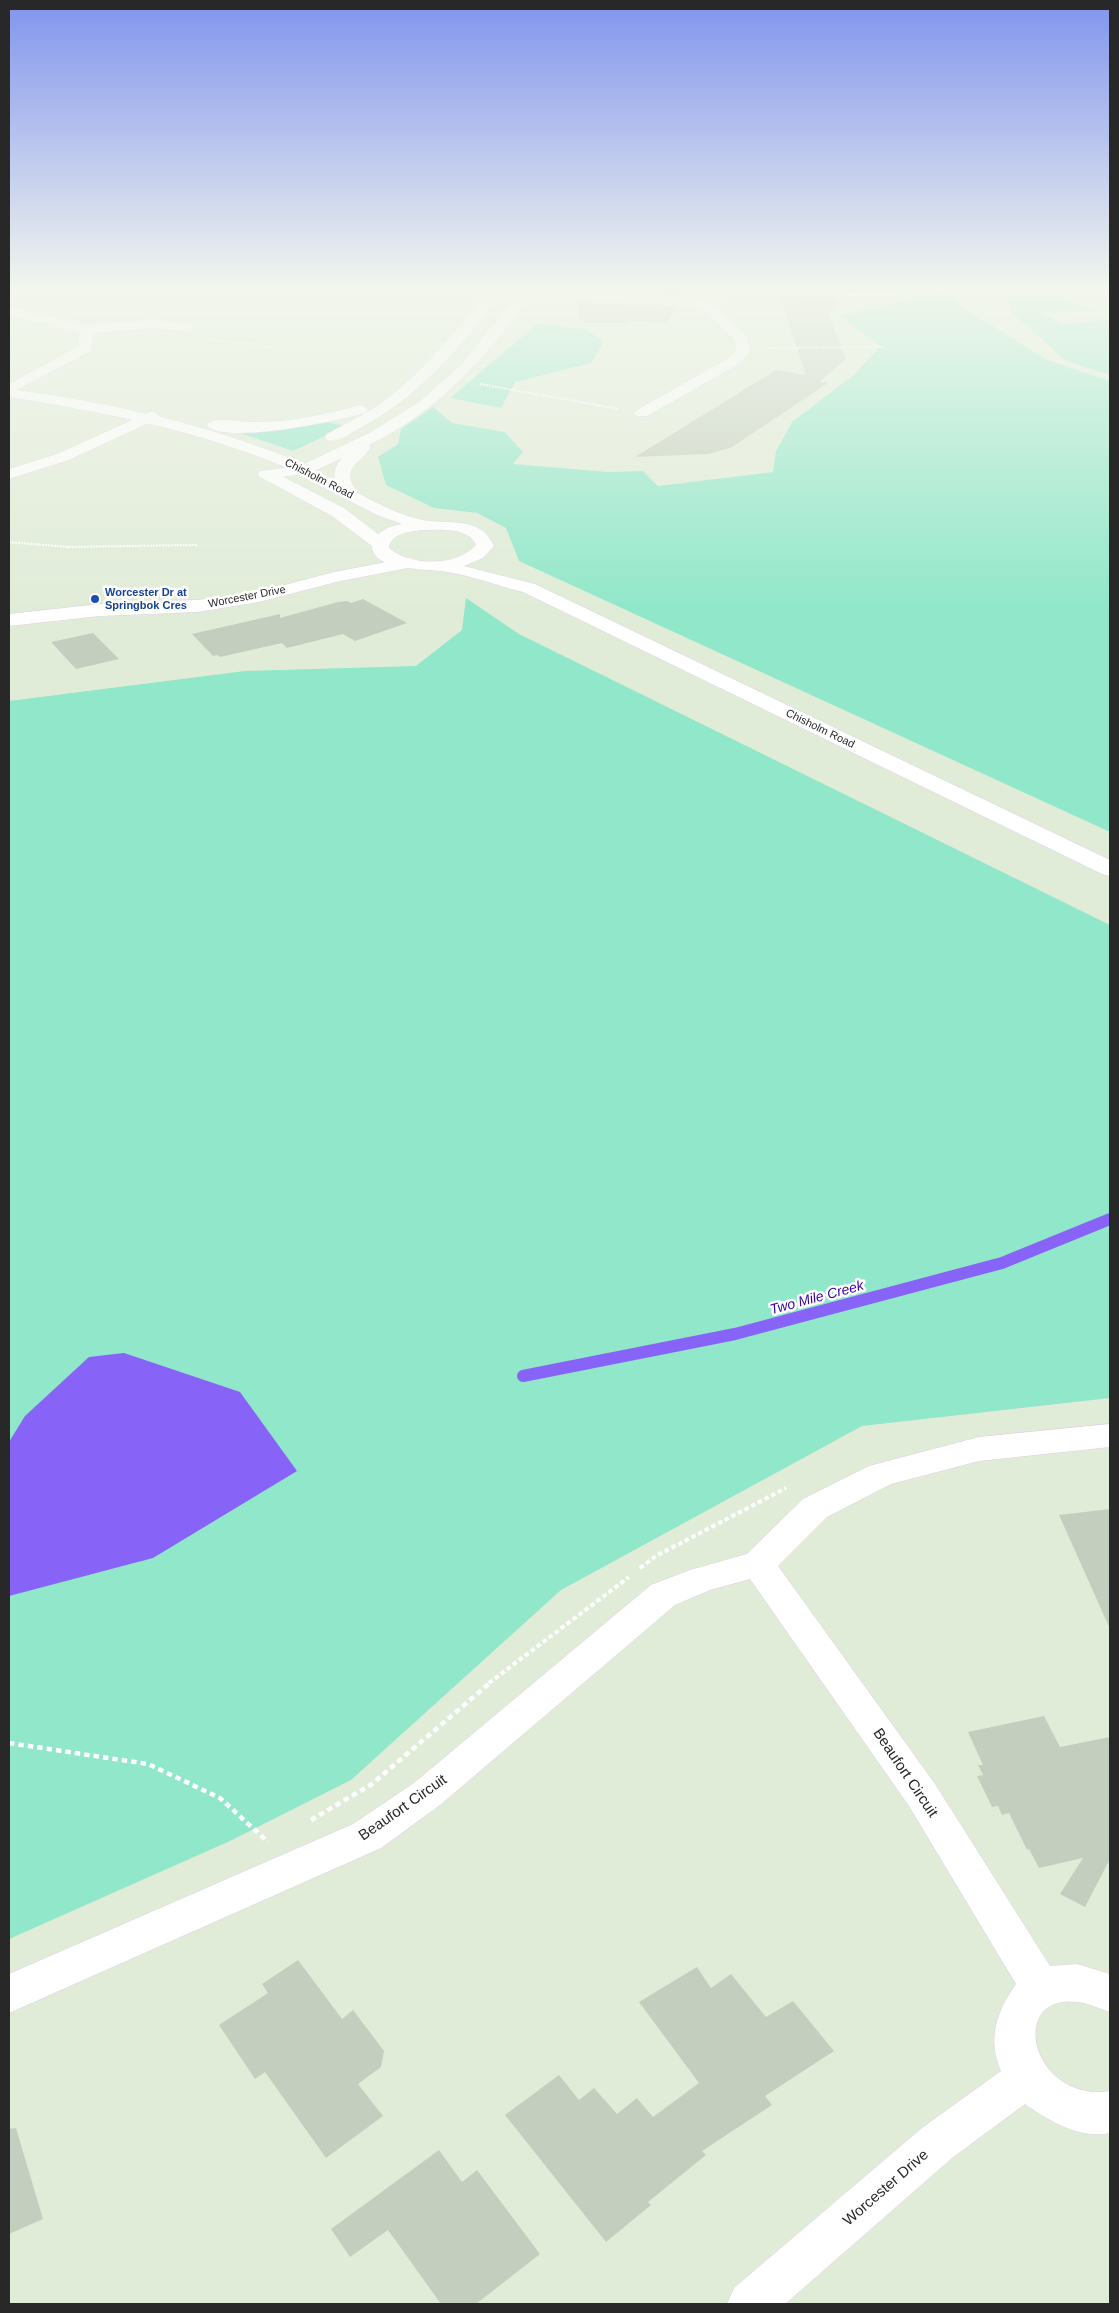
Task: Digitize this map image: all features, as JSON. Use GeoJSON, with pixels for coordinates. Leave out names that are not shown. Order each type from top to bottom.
{"type":"FeatureCollection","features":[{"type":"Feature","properties":{"kind":"street","name":"Chisholm Road"},"geometry":{"type":"LineString","coordinates":[[32,395],[152,416],[222,436],[304,470],[383,512],[422,525]]}},
{"type":"Feature","properties":{"kind":"street"},"geometry":{"type":"LineString","coordinates":[[9,474],[63,457],[152,416],[221,426],[246,427],[314,422],[361,410],[388,395]]}},
{"type":"Feature","properties":{"kind":"street"},"geometry":{"type":"LineString","coordinates":[[320,444],[380,412],[400,395]]}},
{"type":"Feature","properties":{"kind":"street"},"geometry":{"type":"LineString","coordinates":[[351,495],[341,479],[341,472],[352,456],[435,395]]}},
{"type":"Feature","properties":{"kind":"street"},"geometry":{"type":"LineString","coordinates":[[642,413],[674,395]]}},
{"type":"Feature","properties":{"kind":"street","name":"Chisholm Road"},"geometry":{"type":"LineString","coordinates":[[9,403],[133,425],[195,442],[266,474],[338,512],[382,549],[407,564]]}},
{"type":"Feature","properties":{"kind":"street"},"geometry":{"type":"LineString","coordinates":[[266,474],[304,470],[378,435]]}},
{"type":"Feature","properties":{"kind":"street"},"geometry":{"type":"LineString","coordinates":[[266,474],[303,453]]}},
{"type":"Feature","properties":{"kind":"street"},"geometry":{"type":"LineString","coordinates":[[407,564],[438,565],[465,560],[482,551],[484,540],[472,531],[449,526],[422,525]]}},
{"type":"Feature","properties":{"kind":"street","name":"Worcester Drive"},"geometry":{"type":"LineString","coordinates":[[334,577],[382,549],[384,538],[393,532],[422,525]]}},
{"type":"Feature","properties":{"kind":"street","name":"Chisholm Road"},"geometry":{"type":"LineString","coordinates":[[482,551],[529,588]]}},
{"type":"Feature","properties":{"kind":"street","name":"Worcester Drive"},"geometry":{"type":"LineString","coordinates":[[9,620],[100,610],[197,606],[259,597],[334,577],[407,564]]}},
{"type":"Feature","properties":{"kind":"street","name":"Chisholm Road"},"geometry":{"type":"LineString","coordinates":[[438,565],[529,588],[1110,869]]}},
{"type":"Feature","properties":{"kind":"street","name":"Beaufort Circuit"},"geometry":{"type":"LineString","coordinates":[[9,1994],[367,1836],[427,1794],[663,1595],[702,1579],[758,1564],[815,1508],[881,1474],[979,1449],[1110,1435]]}},
{"type":"Feature","properties":{"kind":"street","name":"Beaufort Circuit"},"geometry":{"type":"LineString","coordinates":[[758,1564],[922,1795],[1041,1988]]}},
{"type":"Feature","properties":{"kind":"street"},"geometry":{"type":"LineString","coordinates":[[1110,1993],[1094,1985],[1066,1982],[1041,1988],[1022,2004],[1013,2026],[1015,2052],[1026,2077],[1048,2098],[1075,2111],[1103,2114],[1110,2112]]}},
{"type":"Feature","properties":{"kind":"street","name":"Worcester Drive"},"geometry":{"type":"LineString","coordinates":[[750,2304],[938,2143],[1026,2077]]}},
{"type":"Feature","properties":{"kind":"path"},"geometry":{"type":"LineString","coordinates":[[544,395],[642,413]]}},
{"type":"Feature","properties":{"kind":"path"},"geometry":{"type":"LineString","coordinates":[[9,542],[67,546],[198,545]]}},
{"type":"Feature","properties":{"kind":"path"},"geometry":{"type":"LineString","coordinates":[[9,1743],[148,1764],[220,1798],[271,1844]]}},
{"type":"Feature","properties":{"kind":"green space"},"geometry":{"type":"Polygon","coordinates":[[[454,395],[508,395],[501,408],[450,398],[454,395]]]}},
{"type":"Feature","properties":{"kind":"green space"},"geometry":{"type":"Polygon","coordinates":[[[828,395],[1110,395],[1110,832],[519,561],[506,528],[477,513],[434,508],[386,485],[378,457],[398,444],[401,429],[433,407],[452,423],[505,432],[523,452],[513,464],[609,472],[643,471],[658,486],[773,472],[776,451],[792,422],[828,395]]]}},
{"type":"Feature","properties":{"kind":"green space"},"geometry":{"type":"Polygon","coordinates":[[[326,422],[346,426],[293,451],[240,433],[326,422]]]}},
{"type":"Feature","properties":{"kind":"green space"},"geometry":{"type":"Polygon","coordinates":[[[466,598],[519,634],[1110,925],[1110,1398],[862,1426],[561,1590],[351,1780],[230,1841],[9,1939],[9,701],[245,671],[416,666],[462,630],[466,598]]]}},
{"type":"Feature","properties":{"kind":"shaded area"},"geometry":{"type":"Polygon","coordinates":[[[124,1353],[240,1392],[297,1471],[153,1558],[9,1596],[9,1442],[25,1416],[89,1357],[124,1353]]]}},
{"type":"Feature","properties":{"kind":"building"},"geometry":{"type":"Polygon","coordinates":[[[736,395],[810,395],[732,447],[709,454],[635,457],[736,395]]]}},
{"type":"Feature","properties":{"kind":"building"},"geometry":{"type":"Polygon","coordinates":[[[363,599],[407,623],[355,641],[343,634],[287,648],[282,643],[220,657],[217,655],[213,656],[192,634],[280,614],[280,618],[338,602],[347,601],[351,603],[363,599]]]}},
{"type":"Feature","properties":{"kind":"building"},"geometry":{"type":"Polygon","coordinates":[[[93,633],[119,659],[76,669],[51,642],[93,633]]]}},
{"type":"Feature","properties":{"kind":"building"},"geometry":{"type":"Polygon","coordinates":[[[1110,1509],[1110,1629],[1059,1515],[1110,1509]]]}},
{"type":"Feature","properties":{"kind":"building"},"geometry":{"type":"Polygon","coordinates":[[[1044,1716],[1060,1747],[1110,1737],[1110,1859],[1085,1907],[1060,1894],[1083,1858],[1039,1868],[1029,1849],[1027,1850],[1009,1813],[1002,1815],[998,1806],[992,1807],[977,1776],[983,1775],[978,1765],[983,1765],[968,1732],[1044,1716]]]}},
{"type":"Feature","properties":{"kind":"building"},"geometry":{"type":"Polygon","coordinates":[[[298,1960],[342,2019],[353,2010],[384,2051],[381,2067],[358,2084],[383,2116],[326,2158],[265,2072],[255,2079],[219,2025],[268,1993],[262,1984],[298,1960]]]}},
{"type":"Feature","properties":{"kind":"building"},"geometry":{"type":"Polygon","coordinates":[[[697,1967],[711,1988],[731,1974],[766,2017],[793,2001],[834,2051],[765,2096],[772,2105],[702,2151],[706,2155],[648,2202],[651,2205],[606,2242],[505,2115],[559,2075],[579,2100],[594,2088],[617,2114],[637,2098],[653,2117],[699,2083],[639,2002],[697,1967]]]}},
{"type":"Feature","properties":{"kind":"building"},"geometry":{"type":"Polygon","coordinates":[[[16,2128],[43,2219],[9,2234],[9,2129],[16,2128]]]}},
{"type":"Feature","properties":{"kind":"building"},"geometry":{"type":"Polygon","coordinates":[[[439,2150],[462,2182],[477,2170],[540,2254],[476,2304],[441,2304],[388,2230],[350,2257],[331,2229],[439,2150]]]}},
{"type":"Feature","properties":{"kind":"waterway","name":"Two Mile Creek"},"geometry":{"type":"LineString","coordinates":[[523,1376],[735,1334],[1002,1263],[1110,1219]]}},
{"type":"Feature","properties":{"kind":"place","name":"Worcester Dr at Springbok Cres"},"geometry":{"type":"Point","coordinates":[95,599]}}]}
